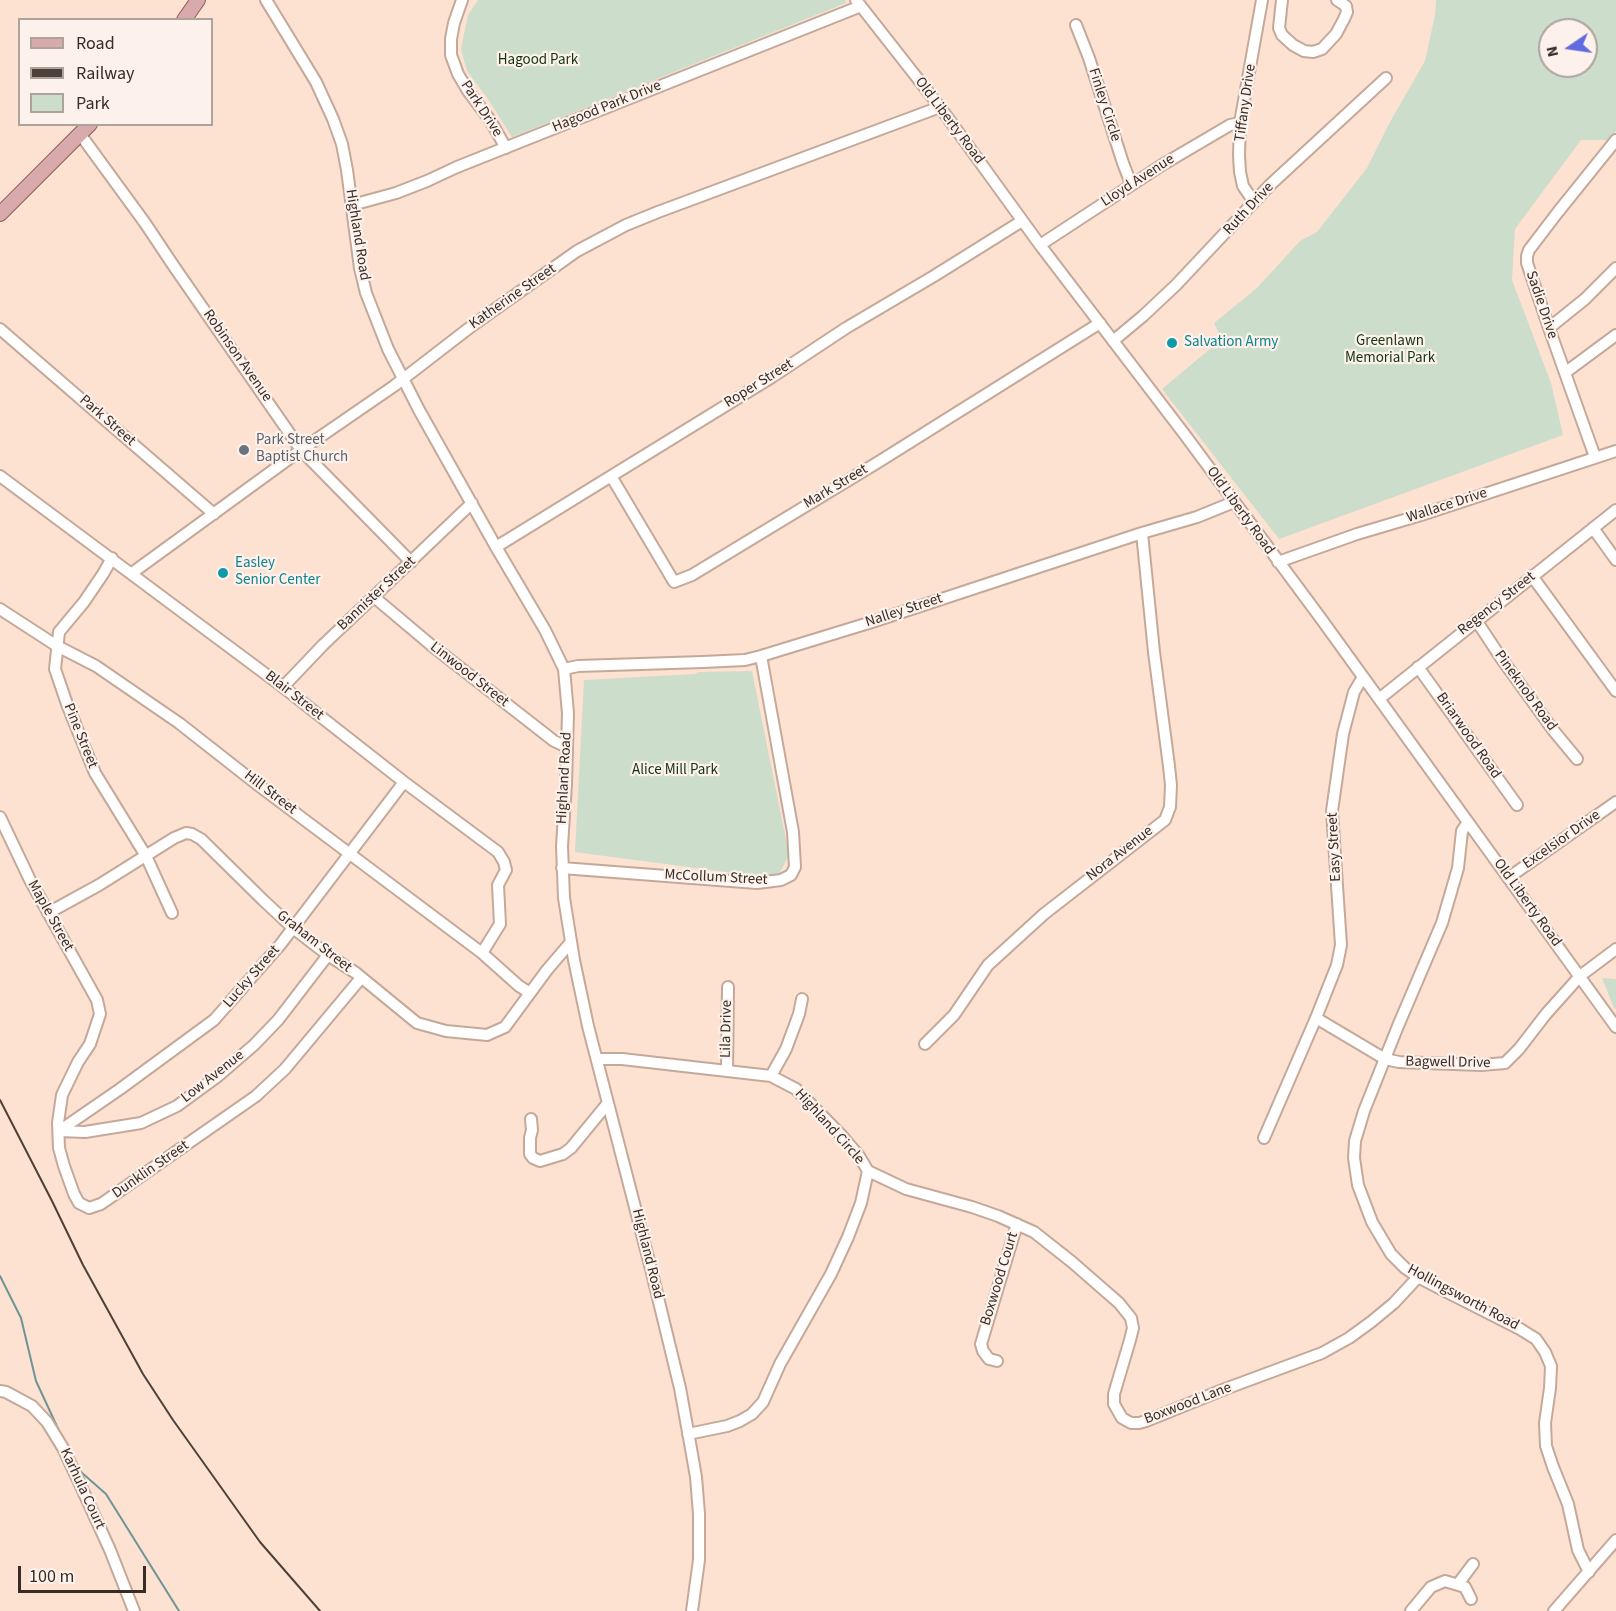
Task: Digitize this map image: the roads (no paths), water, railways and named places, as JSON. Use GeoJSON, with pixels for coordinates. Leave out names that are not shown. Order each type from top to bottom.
{"type":"FeatureCollection","features":[{"type":"Feature","properties":{"kind":"main road"},"geometry":{"type":"LineString","coordinates":[[185,18],[198,0]]}},
{"type":"Feature","properties":{"kind":"main road"},"geometry":{"type":"LineString","coordinates":[[0,214],[85,130]]}},
{"type":"Feature","properties":{"kind":"street","name":"Highland Road"},"geometry":{"type":"LineString","coordinates":[[266,0],[316,82],[342,144],[360,268],[366,293],[380,331],[402,379],[545,630],[564,669],[568,713],[562,846],[564,898],[588,1026],[680,1388],[696,1477],[699,1560],[692,1611]]}},
{"type":"Feature","properties":{"kind":"street","name":"Park Drive"},"geometry":{"type":"LineString","coordinates":[[462,0],[452,31],[451,55],[468,91],[490,120],[506,148]]}},
{"type":"Feature","properties":{"kind":"street","name":"Tiffany Drive"},"geometry":{"type":"LineString","coordinates":[[1254,202],[1243,186],[1240,172],[1240,123],[1262,0]]}},
{"type":"Feature","properties":{"kind":"street"},"geometry":{"type":"LineString","coordinates":[[1282,0],[1279,28],[1282,35],[1293,45],[1304,51],[1313,52],[1322,49],[1336,34],[1344,20],[1347,12],[1346,6],[1337,0]]}},
{"type":"Feature","properties":{"kind":"street","name":"Hagood Park Drive"},"geometry":{"type":"LineString","coordinates":[[352,205],[396,193],[859,3]]}},
{"type":"Feature","properties":{"kind":"street","name":"Old Liberty Road"},"geometry":{"type":"LineString","coordinates":[[859,3],[940,107],[1022,221],[1234,502],[1616,1028]]}},
{"type":"Feature","properties":{"kind":"street","name":"Finley Circle"},"geometry":{"type":"LineString","coordinates":[[1076,25],[1131,184]]}},
{"type":"Feature","properties":{"kind":"street","name":"Ruth Drive"},"geometry":{"type":"LineString","coordinates":[[1113,341],[1176,285],[1286,170],[1386,78]]}},
{"type":"Feature","properties":{"kind":"street","name":"Katherine Street"},"geometry":{"type":"LineString","coordinates":[[132,573],[577,251],[626,225],[940,107]]}},
{"type":"Feature","properties":{"kind":"street","name":"Lloyd Avenue"},"geometry":{"type":"LineString","coordinates":[[1040,245],[1199,142],[1230,125],[1240,123]]}},
{"type":"Feature","properties":{"kind":"street","name":"Robinson Avenue"},"geometry":{"type":"LineString","coordinates":[[85,130],[173,265],[301,450],[411,562]]}},
{"type":"Feature","properties":{"kind":"street","name":"Sadie Drive"},"geometry":{"type":"LineString","coordinates":[[1595,457],[1527,263],[1527,256],[1528,250],[1616,140]]}},
{"type":"Feature","properties":{"kind":"street","name":"Roper Street"},"geometry":{"type":"LineString","coordinates":[[496,547],[1022,221]]}},
{"type":"Feature","properties":{"kind":"street"},"geometry":{"type":"LineString","coordinates":[[1549,328],[1585,299],[1616,268]]}},
{"type":"Feature","properties":{"kind":"street","name":"Mark Street"},"geometry":{"type":"LineString","coordinates":[[611,476],[674,582],[692,574],[890,455],[1100,324]]}},
{"type":"Feature","properties":{"kind":"street","name":"Park Street"},"geometry":{"type":"LineString","coordinates":[[0,329],[214,514]]}},
{"type":"Feature","properties":{"kind":"street"},"geometry":{"type":"LineString","coordinates":[[1566,372],[1616,335]]}},
{"type":"Feature","properties":{"kind":"street","name":"Wallace Drive"},"geometry":{"type":"LineString","coordinates":[[1278,562],[1357,534],[1616,451]]}},
{"type":"Feature","properties":{"kind":"street","name":"Blair Street"},"geometry":{"type":"LineString","coordinates":[[1,478],[132,573],[498,852],[506,870],[498,885],[500,924],[482,953]]}},
{"type":"Feature","properties":{"kind":"street","name":"Nalley Street"},"geometry":{"type":"LineString","coordinates":[[564,669],[578,666],[745,660],[872,622],[1197,517],[1234,502]]}},
{"type":"Feature","properties":{"kind":"street","name":"Bannister Street"},"geometry":{"type":"LineString","coordinates":[[283,687],[323,645],[472,503]]}},
{"type":"Feature","properties":{"kind":"street","name":"Regency Street"},"geometry":{"type":"LineString","coordinates":[[1379,699],[1616,510]]}},
{"type":"Feature","properties":{"kind":"street"},"geometry":{"type":"LineString","coordinates":[[1593,528],[1616,560]]}},
{"type":"Feature","properties":{"kind":"street","name":"Nora Avenue"},"geometry":{"type":"LineString","coordinates":[[926,1044],[954,1015],[988,965],[1044,914],[1165,820],[1170,807],[1171,785],[1142,533]]}},
{"type":"Feature","properties":{"kind":"street","name":"Pine Street"},"geometry":{"type":"LineString","coordinates":[[112,558],[84,602],[59,632],[56,669],[67,704],[95,773],[146,856],[172,913]]}},
{"type":"Feature","properties":{"kind":"street"},"geometry":{"type":"LineString","coordinates":[[1532,576],[1616,691]]}},
{"type":"Feature","properties":{"kind":"street","name":"Linwood Street"},"geometry":{"type":"LineString","coordinates":[[374,597],[431,645],[554,741],[567,747]]}},
{"type":"Feature","properties":{"kind":"street","name":"Hill Street"},"geometry":{"type":"LineString","coordinates":[[0,609],[57,646],[96,666],[180,723],[349,854],[482,953],[530,993]]}},
{"type":"Feature","properties":{"kind":"street","name":"Pineknob Road"},"geometry":{"type":"LineString","coordinates":[[1476,620],[1540,712],[1577,759]]}},
{"type":"Feature","properties":{"kind":"street","name":"McCollum Street"},"geometry":{"type":"LineString","coordinates":[[562,868],[757,883],[782,880],[791,875],[795,867],[793,832],[761,656]]}},
{"type":"Feature","properties":{"kind":"street","name":"Briarwood Road"},"geometry":{"type":"LineString","coordinates":[[1418,667],[1517,805]]}},
{"type":"Feature","properties":{"kind":"street","name":"Easy Street"},"geometry":{"type":"LineString","coordinates":[[1264,1138],[1337,965],[1341,945],[1332,811],[1343,734],[1354,692],[1363,677]]}},
{"type":"Feature","properties":{"kind":"street","name":"Lucky Street"},"geometry":{"type":"LineString","coordinates":[[59,1131],[213,1020],[252,979],[293,928],[404,782]]}},
{"type":"Feature","properties":{"kind":"street","name":"Excelsior Drive"},"geometry":{"type":"LineString","coordinates":[[1508,878],[1616,802]]}},
{"type":"Feature","properties":{"kind":"street","name":"Maple Street"},"geometry":{"type":"LineString","coordinates":[[0,817],[30,880],[96,1000],[100,1014]]}},
{"type":"Feature","properties":{"kind":"street","name":"Hollingsworth Road"},"geometry":{"type":"LineString","coordinates":[[1468,822],[1462,831],[1458,868],[1442,923],[1364,1111],[1355,1141],[1354,1158],[1358,1185],[1372,1222],[1391,1254],[1405,1268],[1418,1277],[1521,1329],[1536,1339],[1545,1352],[1551,1366],[1545,1423],[1546,1446],[1568,1504],[1578,1550],[1588,1572]]}},
{"type":"Feature","properties":{"kind":"street","name":"Graham Street"},"geometry":{"type":"LineString","coordinates":[[48,913],[174,838],[186,833],[192,834],[201,839],[293,928],[417,1023],[447,1031],[487,1035],[505,1027],[571,942]]}},
{"type":"Feature","properties":{"kind":"street"},"geometry":{"type":"LineString","coordinates":[[1580,976],[1616,949]]}},
{"type":"Feature","properties":{"kind":"street","name":"Low Avenue"},"geometry":{"type":"LineString","coordinates":[[59,1131],[85,1132],[141,1123],[177,1106],[218,1076],[254,1045],[278,1020],[328,955]]}},
{"type":"Feature","properties":{"kind":"street","name":"Bagwell Drive"},"geometry":{"type":"LineString","coordinates":[[1385,1059],[1399,1062],[1481,1065],[1505,1063],[1580,976]]}},
{"type":"Feature","properties":{"kind":"street","name":"Dunklin Street"},"geometry":{"type":"LineString","coordinates":[[100,1014],[90,1044],[78,1062],[62,1095],[58,1123],[59,1148],[74,1194],[79,1203],[89,1208],[101,1204],[256,1096],[285,1069],[361,978]]}},
{"type":"Feature","properties":{"kind":"street","name":"Lila Drive"},"geometry":{"type":"LineString","coordinates":[[727,1071],[728,987]]}},
{"type":"Feature","properties":{"kind":"street"},"geometry":{"type":"LineString","coordinates":[[771,1076],[786,1049],[802,999]]}},
{"type":"Feature","properties":{"kind":"street"},"geometry":{"type":"LineString","coordinates":[[1316,1018],[1385,1059]]}},
{"type":"Feature","properties":{"kind":"street","name":"Highland Circle"},"geometry":{"type":"LineString","coordinates":[[597,1059],[622,1059],[771,1076],[796,1089],[848,1143],[868,1171],[861,1203],[844,1246],[831,1274],[780,1364],[763,1402],[752,1414],[740,1421],[688,1434]]}},
{"type":"Feature","properties":{"kind":"street"},"geometry":{"type":"LineString","coordinates":[[531,1119],[530,1154],[540,1161],[563,1154],[571,1148],[608,1104]]}},
{"type":"Feature","properties":{"kind":"street","name":"Boxwood Lane"},"geometry":{"type":"LineString","coordinates":[[868,1171],[906,1190],[972,1207],[1035,1232],[1119,1303],[1131,1318],[1133,1328],[1114,1394],[1114,1404],[1122,1418],[1131,1423],[1146,1421],[1322,1353],[1350,1338],[1371,1322],[1394,1303],[1418,1277]]}},
{"type":"Feature","properties":{"kind":"street","name":"Boxwood Court"},"geometry":{"type":"LineString","coordinates":[[997,1361],[989,1359],[983,1351],[982,1336],[1017,1224]]}},
{"type":"Feature","properties":{"kind":"street","name":"Karhula Court"},"geometry":{"type":"LineString","coordinates":[[0,1391],[32,1406],[47,1422],[63,1448],[110,1550],[134,1611]]}},
{"type":"Feature","properties":{"kind":"street"},"geometry":{"type":"LineString","coordinates":[[1554,1611],[1616,1540]]}},
{"type":"Feature","properties":{"kind":"street"},"geometry":{"type":"LineString","coordinates":[[1458,1584],[1473,1564]]}},
{"type":"Feature","properties":{"kind":"street"},"geometry":{"type":"LineString","coordinates":[[1411,1611],[1431,1587],[1445,1581],[1465,1587],[1471,1599]]}},
{"type":"Feature","properties":{"kind":"waterway"},"geometry":{"type":"LineString","coordinates":[[0,1276],[21,1318],[36,1381],[61,1435]]}},
{"type":"Feature","properties":{"kind":"waterway"},"geometry":{"type":"LineString","coordinates":[[76,1464],[81,1472],[106,1494],[179,1611]]}},
{"type":"Feature","properties":{"kind":"railway"},"geometry":{"type":"LineString","coordinates":[[0,1100],[83,1265],[143,1374],[260,1542],[320,1611]]}},
{"type":"Feature","properties":{"kind":"place","name":"Salvation Army"},"geometry":{"type":"Point","coordinates":[1172,343]}},
{"type":"Feature","properties":{"kind":"place","name":"Park Street Baptist Church"},"geometry":{"type":"Point","coordinates":[244,450]}},
{"type":"Feature","properties":{"kind":"place","name":"Easley Senior Center"},"geometry":{"type":"Point","coordinates":[223,573]}},
{"type":"Feature","properties":{"kind":"park label","name":"Hagood Park"},"geometry":{"type":"Point","coordinates":[538,61]}},
{"type":"Feature","properties":{"kind":"park label","name":"Greenlawn Memorial Park"},"geometry":{"type":"Point","coordinates":[1390,350]}},
{"type":"Feature","properties":{"kind":"park label","name":"Alice Mill Park"},"geometry":{"type":"Point","coordinates":[675,771]}}]}
